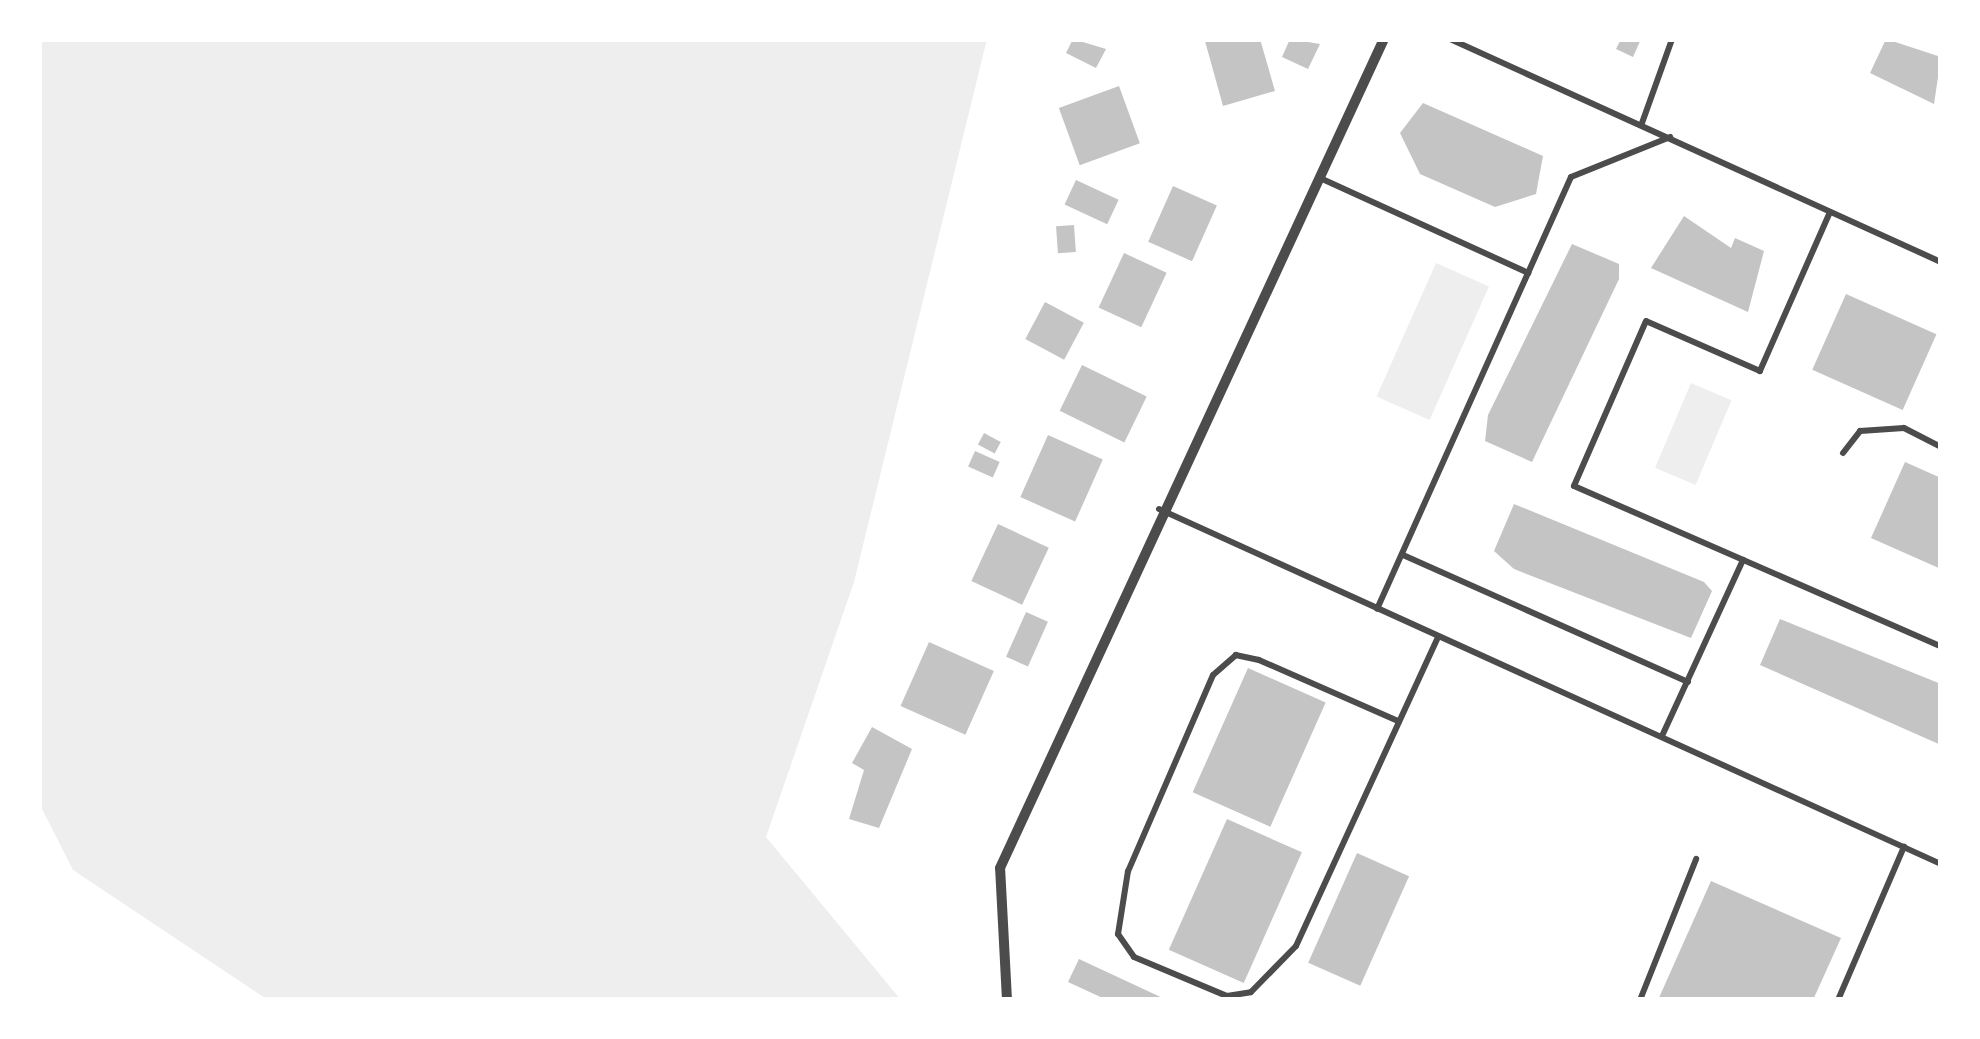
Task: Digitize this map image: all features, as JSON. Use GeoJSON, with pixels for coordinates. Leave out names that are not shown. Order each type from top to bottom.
{"type":"FeatureCollection","features":[{"type":"Feature","properties":{"kind":"street"},"geometry":{"type":"LineString","coordinates":[[1007,1000],[1000,868],[1160,509],[1384,39]]}},
{"type":"Feature","properties":{"kind":"lane"},"geometry":{"type":"LineString","coordinates":[[1450,39],[1941,262]]}},
{"type":"Feature","properties":{"kind":"lane"},"geometry":{"type":"LineString","coordinates":[[1642,123],[1672,39]]}},
{"type":"Feature","properties":{"kind":"lane"},"geometry":{"type":"LineString","coordinates":[[1377,609],[1571,178],[1670,137]]}},
{"type":"Feature","properties":{"kind":"lane"},"geometry":{"type":"LineString","coordinates":[[1319,177],[1528,273]]}},
{"type":"Feature","properties":{"kind":"lane"},"geometry":{"type":"LineString","coordinates":[[1831,212],[1760,370],[1646,321],[1574,486],[1941,646]]}},
{"type":"Feature","properties":{"kind":"lane"},"geometry":{"type":"LineString","coordinates":[[1843,453],[1860,430],[1904,428],[1941,447]]}},
{"type":"Feature","properties":{"kind":"lane"},"geometry":{"type":"LineString","coordinates":[[1160,509],[1941,864]]}},
{"type":"Feature","properties":{"kind":"lane"},"geometry":{"type":"LineString","coordinates":[[1403,555],[1688,682]]}},
{"type":"Feature","properties":{"kind":"lane"},"geometry":{"type":"LineString","coordinates":[[1662,736],[1742,560]]}},
{"type":"Feature","properties":{"kind":"lane"},"geometry":{"type":"LineString","coordinates":[[1398,721],[1259,660],[1236,655],[1213,676],[1128,871],[1118,934],[1134,957],[1227,996],[1251,992],[1296,946],[1438,637]]}},
{"type":"Feature","properties":{"kind":"lane"},"geometry":{"type":"LineString","coordinates":[[1838,1000],[1904,847]]}},
{"type":"Feature","properties":{"kind":"lane"},"geometry":{"type":"LineString","coordinates":[[1640,1000],[1696,859]]}},
{"type":"Feature","properties":{"kind":"shaded area"},"geometry":{"type":"Polygon","coordinates":[[[39,39],[987,39],[854,582],[766,837],[901,1000],[268,1000],[73,870],[39,803],[39,39]]]}},
{"type":"Feature","properties":{"kind":"shaded area"},"geometry":{"type":"Polygon","coordinates":[[[1436,263],[1489,287],[1430,420],[1377,396],[1436,263]]]}},
{"type":"Feature","properties":{"kind":"shaded area"},"geometry":{"type":"Polygon","coordinates":[[[1691,383],[1732,400],[1696,485],[1655,468],[1691,383]]]}},
{"type":"Feature","properties":{"kind":"building"},"geometry":{"type":"Polygon","coordinates":[[[1073,39],[1106,49],[1096,68],[1066,53],[1073,39]]]}},
{"type":"Feature","properties":{"kind":"building"},"geometry":{"type":"Polygon","coordinates":[[[1260,39],[1275,91],[1223,106],[1205,41],[1260,39]]]}},
{"type":"Feature","properties":{"kind":"building"},"geometry":{"type":"Polygon","coordinates":[[[1290,39],[1320,44],[1308,69],[1282,57],[1290,39]]]}},
{"type":"Feature","properties":{"kind":"building"},"geometry":{"type":"Polygon","coordinates":[[[1621,39],[1641,39],[1633,57],[1616,49],[1621,39]]]}},
{"type":"Feature","properties":{"kind":"building"},"geometry":{"type":"Polygon","coordinates":[[[1886,39],[1941,57],[1934,104],[1870,73],[1886,39]]]}},
{"type":"Feature","properties":{"kind":"building"},"geometry":{"type":"Polygon","coordinates":[[[1119,86],[1140,143],[1080,165],[1059,108],[1119,86]]]}},
{"type":"Feature","properties":{"kind":"building"},"geometry":{"type":"Polygon","coordinates":[[[1423,103],[1543,156],[1536,194],[1495,207],[1420,174],[1400,133],[1423,103]]]}},
{"type":"Feature","properties":{"kind":"building"},"geometry":{"type":"Polygon","coordinates":[[[1076,180],[1119,200],[1107,224],[1065,204],[1076,180]]]}},
{"type":"Feature","properties":{"kind":"building"},"geometry":{"type":"Polygon","coordinates":[[[1173,186],[1217,206],[1192,261],[1148,242],[1173,186]]]}},
{"type":"Feature","properties":{"kind":"building"},"geometry":{"type":"Polygon","coordinates":[[[1684,216],[1731,248],[1735,238],[1764,251],[1748,312],[1651,268],[1684,216]]]}},
{"type":"Feature","properties":{"kind":"building"},"geometry":{"type":"Polygon","coordinates":[[[1074,225],[1076,252],[1058,253],[1056,226],[1074,225]]]}},
{"type":"Feature","properties":{"kind":"building"},"geometry":{"type":"Polygon","coordinates":[[[1572,244],[1619,264],[1619,279],[1532,462],[1485,441],[1488,415],[1572,244]]]}},
{"type":"Feature","properties":{"kind":"building"},"geometry":{"type":"Polygon","coordinates":[[[1124,253],[1167,273],[1141,327],[1099,307],[1124,253]]]}},
{"type":"Feature","properties":{"kind":"building"},"geometry":{"type":"Polygon","coordinates":[[[1846,294],[1936,334],[1903,410],[1812,370],[1846,294]]]}},
{"type":"Feature","properties":{"kind":"building"},"geometry":{"type":"Polygon","coordinates":[[[1045,302],[1084,323],[1064,360],[1025,339],[1045,302]]]}},
{"type":"Feature","properties":{"kind":"building"},"geometry":{"type":"Polygon","coordinates":[[[1082,365],[1147,397],[1124,442],[1060,411],[1082,365]]]}},
{"type":"Feature","properties":{"kind":"building"},"geometry":{"type":"Polygon","coordinates":[[[984,433],[1001,442],[995,453],[978,444],[984,433]]]}},
{"type":"Feature","properties":{"kind":"building"},"geometry":{"type":"Polygon","coordinates":[[[1048,435],[1103,459],[1075,522],[1020,497],[1048,435]]]}},
{"type":"Feature","properties":{"kind":"building"},"geometry":{"type":"Polygon","coordinates":[[[975,451],[1000,462],[993,478],[968,467],[975,451]]]}},
{"type":"Feature","properties":{"kind":"building"},"geometry":{"type":"Polygon","coordinates":[[[1905,462],[1941,478],[1941,569],[1871,538],[1905,462]]]}},
{"type":"Feature","properties":{"kind":"building"},"geometry":{"type":"Polygon","coordinates":[[[1514,504],[1704,582],[1712,591],[1691,638],[1514,569],[1494,551],[1514,504]]]}},
{"type":"Feature","properties":{"kind":"building"},"geometry":{"type":"Polygon","coordinates":[[[998,524],[1049,548],[1022,605],[971,581],[998,524]]]}},
{"type":"Feature","properties":{"kind":"building"},"geometry":{"type":"Polygon","coordinates":[[[1026,612],[1048,622],[1028,667],[1006,657],[1026,612]]]}},
{"type":"Feature","properties":{"kind":"building"},"geometry":{"type":"Polygon","coordinates":[[[1780,619],[1941,684],[1941,745],[1760,665],[1780,619]]]}},
{"type":"Feature","properties":{"kind":"building"},"geometry":{"type":"Polygon","coordinates":[[[929,642],[994,671],[965,735],[901,706],[929,642]]]}},
{"type":"Feature","properties":{"kind":"building"},"geometry":{"type":"Polygon","coordinates":[[[1248,668],[1326,703],[1270,827],[1193,792],[1248,668]]]}},
{"type":"Feature","properties":{"kind":"building"},"geometry":{"type":"Polygon","coordinates":[[[872,727],[912,749],[879,828],[849,819],[864,770],[852,763],[872,727]]]}},
{"type":"Feature","properties":{"kind":"building"},"geometry":{"type":"Polygon","coordinates":[[[1227,819],[1302,852],[1244,983],[1169,950],[1227,819]]]}},
{"type":"Feature","properties":{"kind":"building"},"geometry":{"type":"Polygon","coordinates":[[[1357,853],[1409,876],[1360,986],[1308,963],[1357,853]]]}},
{"type":"Feature","properties":{"kind":"building"},"geometry":{"type":"Polygon","coordinates":[[[1711,881],[1841,938],[1813,1000],[1658,1000],[1711,881]]]}},
{"type":"Feature","properties":{"kind":"building"},"geometry":{"type":"Polygon","coordinates":[[[1079,959],[1167,1000],[1107,1000],[1068,982],[1079,959]]]}}]}
